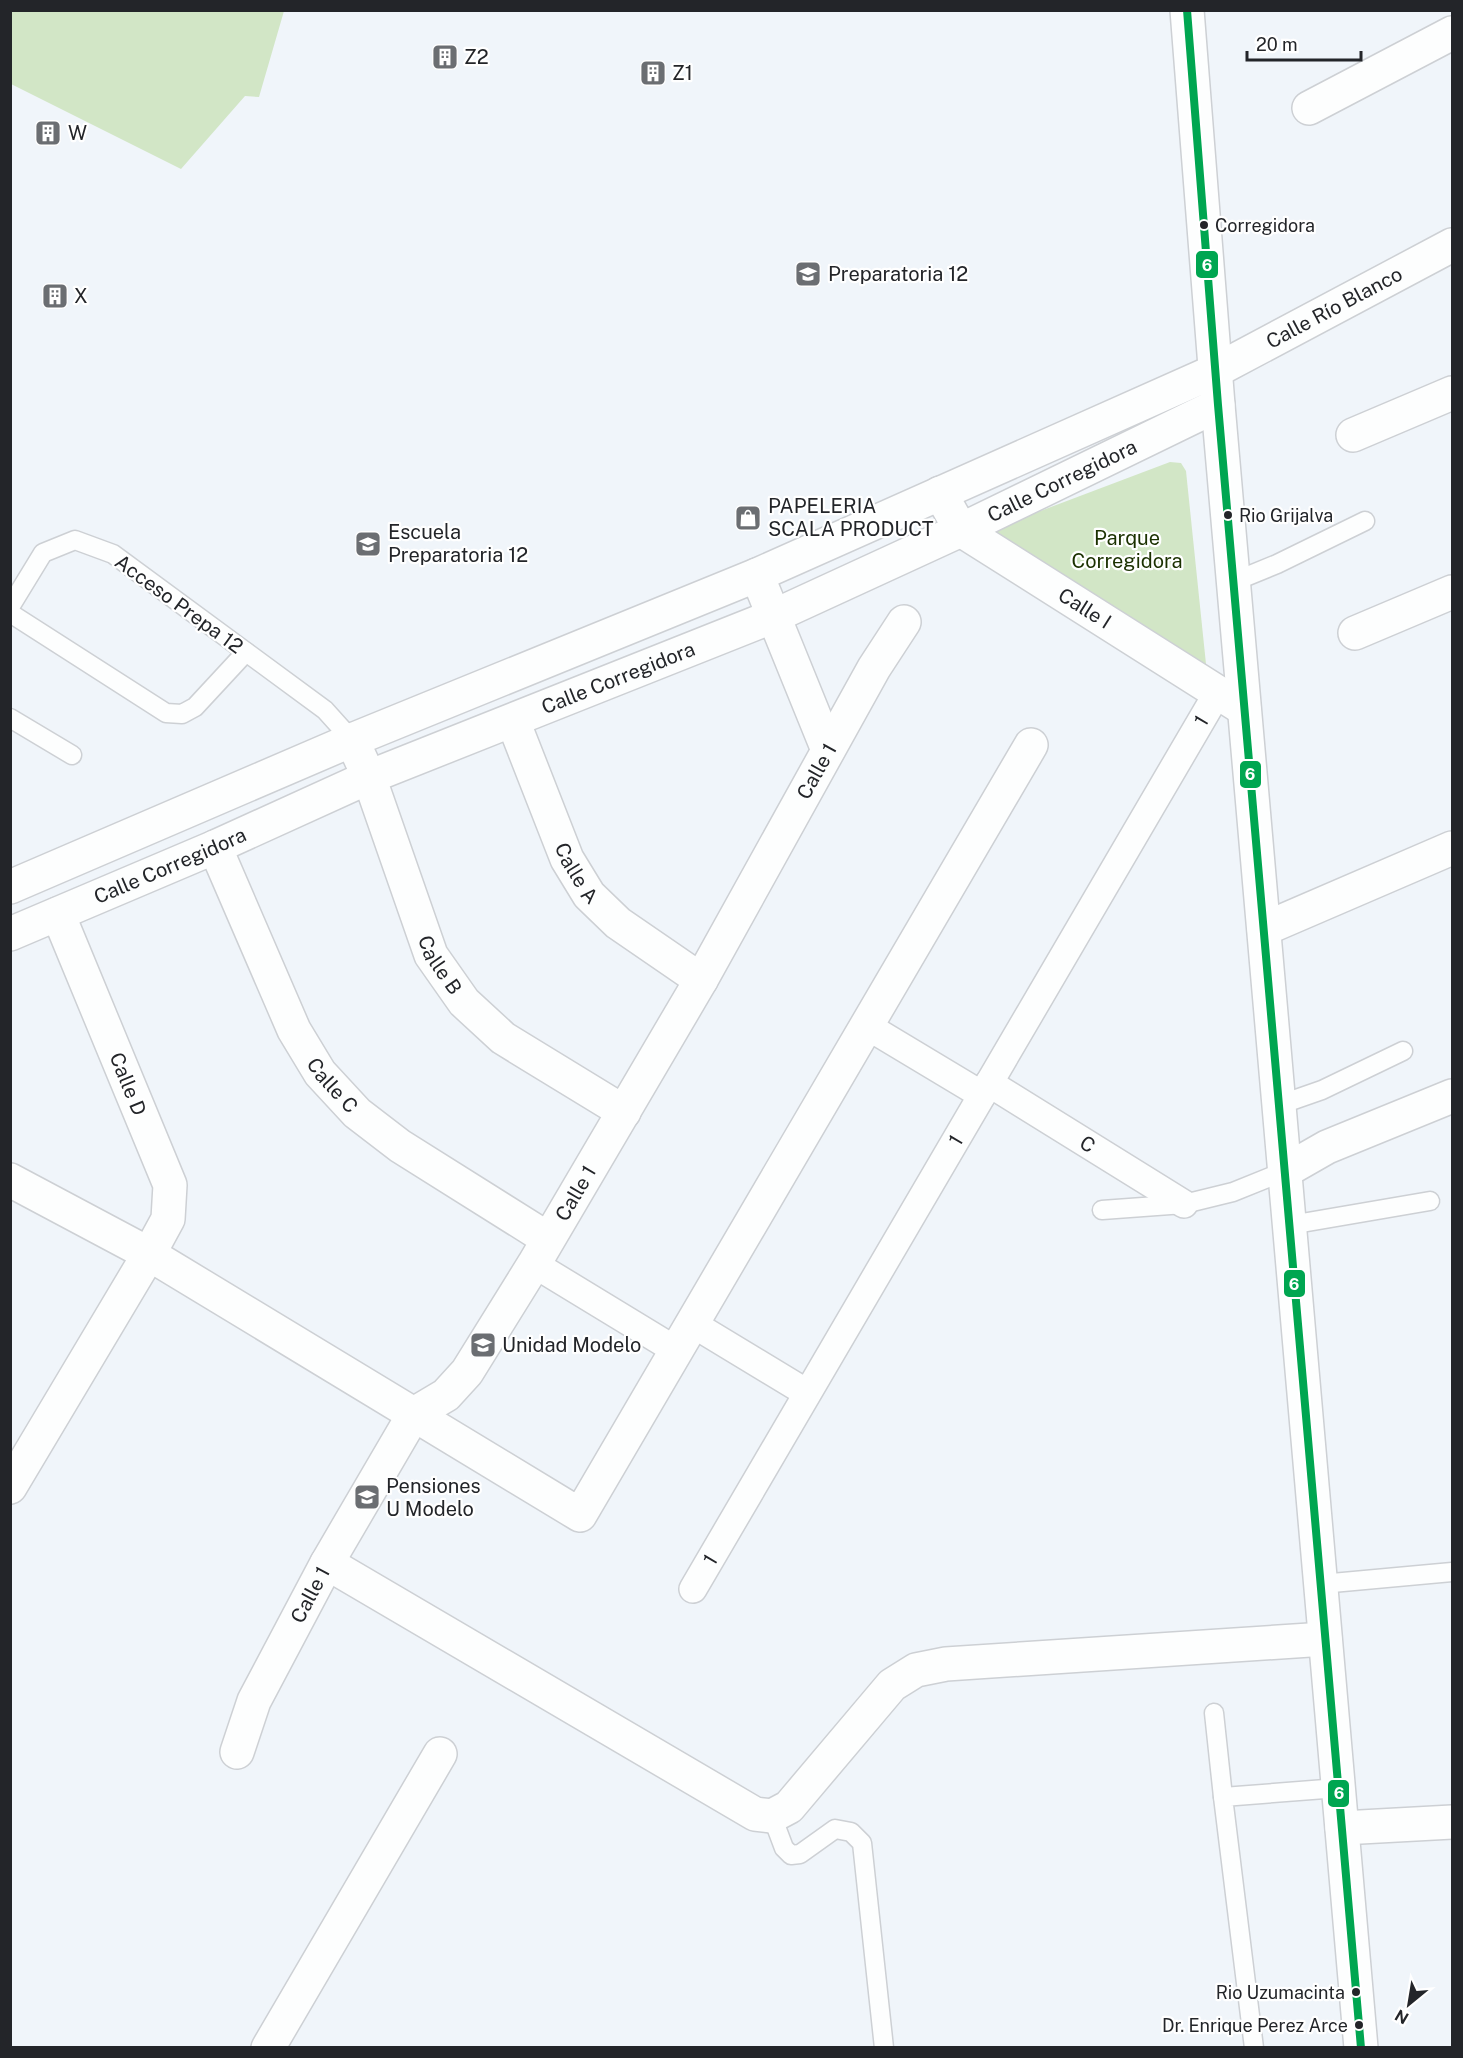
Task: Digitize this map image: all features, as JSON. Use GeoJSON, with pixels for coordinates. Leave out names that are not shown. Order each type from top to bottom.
{"type":"FeatureCollection","features":[{"type":"Feature","properties":{"kind":"street"},"geometry":{"type":"LineString","coordinates":[[1187,10],[1233,582],[1232,700],[1264,929],[1361,2048]]}},
{"type":"Feature","properties":{"kind":"street"},"geometry":{"type":"LineString","coordinates":[[1309,108],[1452,33]]}},
{"type":"Feature","properties":{"kind":"street","name":"Calle Río Blanco"},"geometry":{"type":"LineString","coordinates":[[1215,371],[1452,245]]}},
{"type":"Feature","properties":{"kind":"street","name":"Calle Corregidora"},"geometry":{"type":"LineString","coordinates":[[10,887],[352,740],[757,575],[1215,371]]}},
{"type":"Feature","properties":{"kind":"street"},"geometry":{"type":"LineString","coordinates":[[1353,435],[1452,393]]}},
{"type":"Feature","properties":{"kind":"street","name":"Calle Corregidora"},"geometry":{"type":"LineString","coordinates":[[10,934],[215,847],[369,777],[774,616],[961,530],[1218,405]]}},
{"type":"Feature","properties":{"kind":"street"},"geometry":{"type":"LineString","coordinates":[[1038,449],[1060,482]]}},
{"type":"Feature","properties":{"kind":"street","name":"Calle I"},"geometry":{"type":"LineString","coordinates":[[940,493],[961,530],[1232,700]]}},
{"type":"Feature","properties":{"kind":"street"},"geometry":{"type":"LineString","coordinates":[[814,549],[835,588]]}},
{"type":"Feature","properties":{"kind":"street"},"geometry":{"type":"LineString","coordinates":[[757,575],[828,750]]}},
{"type":"Feature","properties":{"kind":"street"},"geometry":{"type":"LineString","coordinates":[[1354,633],[1452,592]]}},
{"type":"Feature","properties":{"kind":"street","name":"Calle 1"},"geometry":{"type":"LineString","coordinates":[[237,1752],[254,1701],[327,1563],[414,1414],[446,1395],[467,1372],[624,1112],[874,668],[904,622]]}},
{"type":"Feature","properties":{"kind":"street","name":"1"},"geometry":{"type":"LineString","coordinates":[[693,1589],[986,1089],[1232,700]]}},
{"type":"Feature","properties":{"kind":"street","name":"Calle A"},"geometry":{"type":"LineString","coordinates":[[513,721],[567,859],[589,895],[618,923],[700,980]]}},
{"type":"Feature","properties":{"kind":"street","name":"Calle B"},"geometry":{"type":"LineString","coordinates":[[352,740],[369,777],[431,955],[464,1002],[503,1038],[624,1112]]}},
{"type":"Feature","properties":{"kind":"street"},"geometry":{"type":"LineString","coordinates":[[10,1180],[149,1254],[580,1515],[1031,745]]}},
{"type":"Feature","properties":{"kind":"street","name":"Calle C"},"geometry":{"type":"LineString","coordinates":[[215,847],[294,1030],[320,1073],[357,1113],[541,1251]]}},
{"type":"Feature","properties":{"kind":"street"},"geometry":{"type":"LineString","coordinates":[[1264,929],[1452,849]]}},
{"type":"Feature","properties":{"kind":"street","name":"Calle D"},"geometry":{"type":"LineString","coordinates":[[58,914],[170,1185],[168,1220],[149,1254]]}},
{"type":"Feature","properties":{"kind":"street","name":"C"},"geometry":{"type":"LineString","coordinates":[[867,1026],[986,1089],[1184,1204]]}},
{"type":"Feature","properties":{"kind":"street"},"geometry":{"type":"LineString","coordinates":[[1285,1171],[1327,1147],[1452,1096]]}},
{"type":"Feature","properties":{"kind":"street"},"geometry":{"type":"LineString","coordinates":[[541,1251],[685,1337],[807,1393]]}},
{"type":"Feature","properties":{"kind":"street"},"geometry":{"type":"LineString","coordinates":[[10,1487],[149,1254]]}},
{"type":"Feature","properties":{"kind":"street"},"geometry":{"type":"LineString","coordinates":[[327,1563],[755,1814],[772,1816],[789,1808],[892,1685],[916,1670],[946,1664],[1325,1640]]}},
{"type":"Feature","properties":{"kind":"street"},"geometry":{"type":"LineString","coordinates":[[268,2048],[440,1754]]}},
{"type":"Feature","properties":{"kind":"street"},"geometry":{"type":"LineString","coordinates":[[1342,1828],[1452,1822]]}},
{"type":"Feature","properties":{"kind":"lane"},"geometry":{"type":"LineString","coordinates":[[1233,582],[1277,564],[1365,521]]}},
{"type":"Feature","properties":{"kind":"lane","name":"Acceso Prepa 12"},"geometry":{"type":"LineString","coordinates":[[10,607],[43,553],[75,540],[113,554],[325,710],[352,740]]}},
{"type":"Feature","properties":{"kind":"lane"},"geometry":{"type":"LineString","coordinates":[[10,613],[166,713],[182,714],[195,707],[246,652]]}},
{"type":"Feature","properties":{"kind":"lane"},"geometry":{"type":"LineString","coordinates":[[10,718],[72,755]]}},
{"type":"Feature","properties":{"kind":"lane"},"geometry":{"type":"LineString","coordinates":[[1279,1104],[1322,1090],[1403,1051]]}},
{"type":"Feature","properties":{"kind":"lane"},"geometry":{"type":"LineString","coordinates":[[1102,1210],[1184,1204],[1233,1192],[1285,1171]]}},
{"type":"Feature","properties":{"kind":"lane"},"geometry":{"type":"LineString","coordinates":[[1290,1226],[1430,1201]]}},
{"type":"Feature","properties":{"kind":"lane"},"geometry":{"type":"LineString","coordinates":[[1321,1584],[1452,1572]]}},
{"type":"Feature","properties":{"kind":"lane"},"geometry":{"type":"LineString","coordinates":[[1214,1713],[1254,2048]]}},
{"type":"Feature","properties":{"kind":"lane"},"geometry":{"type":"LineString","coordinates":[[1223,1797],[1338,1788]]}},
{"type":"Feature","properties":{"kind":"lane"},"geometry":{"type":"LineString","coordinates":[[772,1816],[784,1848],[791,1854],[800,1854],[835,1829],[851,1832],[862,1843],[884,2048]]}},
{"type":"Feature","properties":{"kind":"green space"},"geometry":{"type":"Polygon","coordinates":[[[10,11],[284,11],[259,97],[245,96],[181,169],[11,84],[10,11]]]}},
{"type":"Feature","properties":{"kind":"green space","name":"Parque Corregidora"},"geometry":{"type":"Polygon","coordinates":[[[1170,462],[1181,463],[1186,471],[1206,664],[1202,671],[990,530],[1170,462]]]}},
{"type":"Feature","properties":{"kind":"transit line","name":"6"},"geometry":{"type":"LineString","coordinates":[[1187,10],[1218,405],[1361,2048]]}},
{"type":"Feature","properties":{"kind":"place","name":"Z2"},"geometry":{"type":"Point","coordinates":[445,57]}},
{"type":"Feature","properties":{"kind":"place","name":"Z1"},"geometry":{"type":"Point","coordinates":[653,73]}},
{"type":"Feature","properties":{"kind":"place","name":"W"},"geometry":{"type":"Point","coordinates":[48,133]}},
{"type":"Feature","properties":{"kind":"place","name":"Corregidora"},"geometry":{"type":"Point","coordinates":[1204,225]}},
{"type":"Feature","properties":{"kind":"place","name":"Preparatoria 12"},"geometry":{"type":"Point","coordinates":[808,274]}},
{"type":"Feature","properties":{"kind":"place","name":"X"},"geometry":{"type":"Point","coordinates":[55,296]}},
{"type":"Feature","properties":{"kind":"place","name":"Rio Grijalva"},"geometry":{"type":"Point","coordinates":[1228,515]}},
{"type":"Feature","properties":{"kind":"place","name":"PAPELERIA SCALA PRODUCT"},"geometry":{"type":"Point","coordinates":[748,518]}},
{"type":"Feature","properties":{"kind":"place","name":"Escuela Preparatoria 12"},"geometry":{"type":"Point","coordinates":[368,544]}},
{"type":"Feature","properties":{"kind":"place","name":"Unidad Modelo"},"geometry":{"type":"Point","coordinates":[483,1345]}},
{"type":"Feature","properties":{"kind":"place","name":"Pensiones U Modelo"},"geometry":{"type":"Point","coordinates":[367,1497]}},
{"type":"Feature","properties":{"kind":"place","name":"Rio Uzumacinta"},"geometry":{"type":"Point","coordinates":[1356,1992]}},
{"type":"Feature","properties":{"kind":"place","name":"Dr. Enrique Perez Arce"},"geometry":{"type":"Point","coordinates":[1359,2025]}}]}
